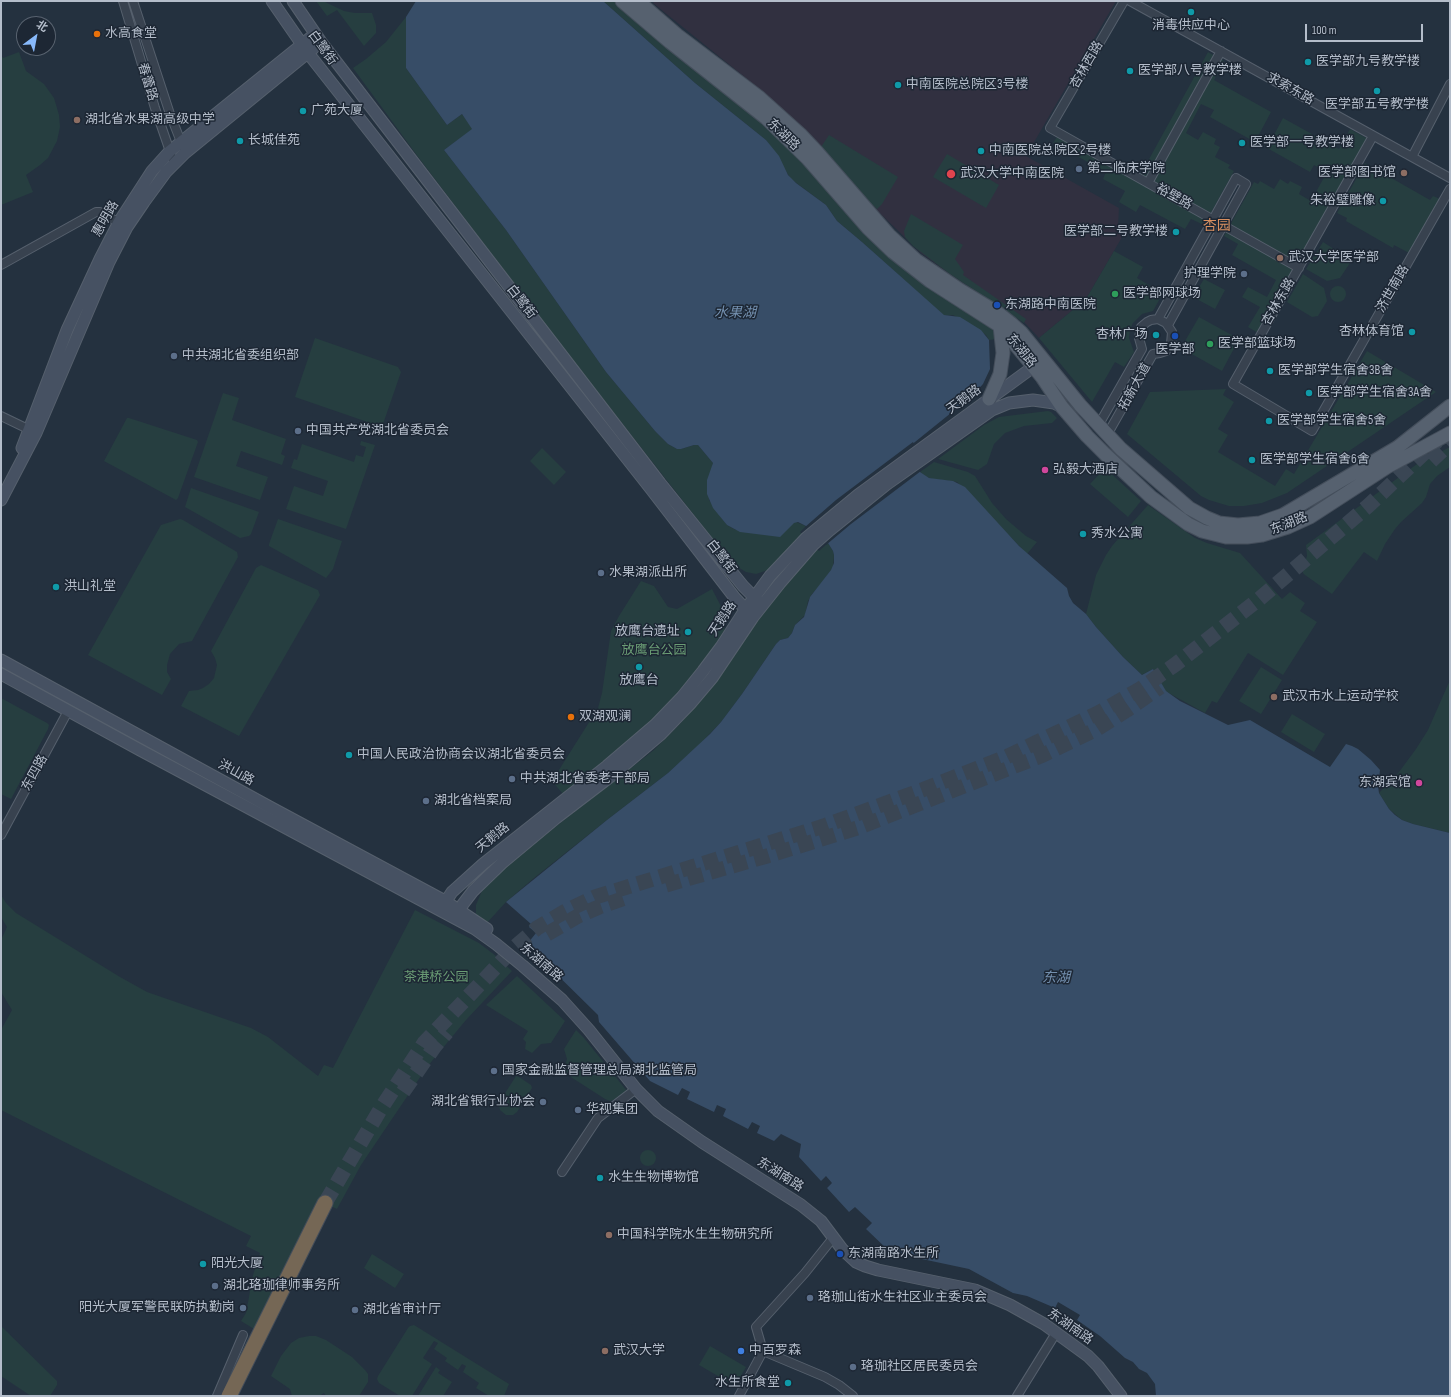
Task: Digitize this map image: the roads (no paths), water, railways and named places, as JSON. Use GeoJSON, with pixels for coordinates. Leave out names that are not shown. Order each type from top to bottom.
{"type":"FeatureCollection","features":[{"type":"Feature","properties":{"kind":"highway"},"geometry":{"type":"LineString","coordinates":[[230,1396],[329,1205],[239,1396]]}},
{"type":"Feature","properties":{"kind":"main road","name":"白鹭街"},"geometry":{"type":"LineString","coordinates":[[272,1],[304,49],[735,598],[749,613]]}},
{"type":"Feature","properties":{"kind":"main road","name":"白鹭街"},"geometry":{"type":"LineString","coordinates":[[292,1],[318,38],[660,483],[743,586],[758,601]]}},
{"type":"Feature","properties":{"kind":"main road","name":"东湖路"},"geometry":{"type":"LineString","coordinates":[[622,1],[670,42],[766,118],[808,159],[868,228],[893,252],[930,281],[1000,326],[1039,363],[1098,426],[1138,465],[1189,508],[1207,518],[1218,523],[1238,525],[1260,523],[1276,518],[1291,511],[1398,447],[1450,406]]}},
{"type":"Feature","properties":{"kind":"main road","name":"东湖路"},"geometry":{"type":"LineString","coordinates":[[644,3],[677,35],[760,98],[800,134],[889,235],[916,260],[960,290],[998,313],[1021,332],[1062,407],[1105,454],[1169,512],[1188,524],[1202,531],[1226,537],[1262,535],[1288,527],[1302,521],[1387,467],[1450,433]]}},
{"type":"Feature","properties":{"kind":"main road","name":"惠明路"},"geometry":{"type":"LineString","coordinates":[[1,500],[36,433],[109,262],[123,225],[152,171],[170,151],[181,142],[318,38]]}},
{"type":"Feature","properties":{"kind":"main road","name":"惠明路"},"geometry":{"type":"LineString","coordinates":[[10,482],[28,429],[67,330],[100,259],[123,225],[174,163],[304,49]]}},
{"type":"Feature","properties":{"kind":"main road"},"geometry":{"type":"LineString","coordinates":[[989,399],[1000,374],[1003,353],[1000,326]]}},
{"type":"Feature","properties":{"kind":"main road","name":"天鹅路"},"geometry":{"type":"LineString","coordinates":[[922,454],[989,399],[1039,363]]}},
{"type":"Feature","properties":{"kind":"main road","name":"天鹅路"},"geometry":{"type":"LineString","coordinates":[[443,906],[459,885],[482,864],[607,766],[655,726],[682,697],[749,613],[781,564],[810,542],[847,503],[981,416],[1001,405],[1033,400],[1054,403],[1062,407]]}},
{"type":"Feature","properties":{"kind":"main road"},"geometry":{"type":"LineString","coordinates":[[1433,419],[1450,413]]}},
{"type":"Feature","properties":{"kind":"main road","name":"天鹅路"},"geometry":{"type":"LineString","coordinates":[[457,914],[474,891],[502,863],[556,818],[621,769],[661,734],[690,704],[712,678],[749,613]]}},
{"type":"Feature","properties":{"kind":"main road","name":"洪山路"},"geometry":{"type":"LineString","coordinates":[[1,660],[268,806],[457,914]]}},
{"type":"Feature","properties":{"kind":"main road","name":"洪山路"},"geometry":{"type":"LineString","coordinates":[[1,674],[68,711],[443,906]]}},
{"type":"Feature","properties":{"kind":"main road","name":"东湖南路"},"geometry":{"type":"LineString","coordinates":[[457,914],[496,944],[562,1000],[589,1030],[636,1089],[666,1118],[801,1205],[821,1221],[850,1256],[865,1266],[986,1294],[1010,1305],[1056,1333],[1088,1356],[1098,1366],[1115,1393]]}},
{"type":"Feature","properties":{"kind":"street","name":"春蕾路"},"geometry":{"type":"LineString","coordinates":[[123,1],[155,108],[174,163]]}},
{"type":"Feature","properties":{"kind":"street","name":"春蕾路"},"geometry":{"type":"LineString","coordinates":[[134,1],[170,114],[185,153]]}},
{"type":"Feature","properties":{"kind":"street","name":"杏林西路"},"geometry":{"type":"LineString","coordinates":[[1050,128],[1124,1]]}},
{"type":"Feature","properties":{"kind":"street","name":"求索东路"},"geometry":{"type":"LineString","coordinates":[[1130,1],[1450,178]]}},
{"type":"Feature","properties":{"kind":"street"},"geometry":{"type":"LineString","coordinates":[[1148,183],[1221,51]]}},
{"type":"Feature","properties":{"kind":"street"},"geometry":{"type":"LineString","coordinates":[[1412,157],[1450,84]]}},
{"type":"Feature","properties":{"kind":"street","name":"裕壁路"},"geometry":{"type":"LineString","coordinates":[[1050,128],[1299,268]]}},
{"type":"Feature","properties":{"kind":"street","name":"杏林东路"},"geometry":{"type":"LineString","coordinates":[[1232,384],[1373,136]]}},
{"type":"Feature","properties":{"kind":"street"},"geometry":{"type":"LineString","coordinates":[[1236,178],[1246,184],[1224,225],[1168,325],[1158,319],[1236,178]]}},
{"type":"Feature","properties":{"kind":"street","name":"济世南路"},"geometry":{"type":"LineString","coordinates":[[1232,384],[1312,431],[1450,189]]}},
{"type":"Feature","properties":{"kind":"street"},"geometry":{"type":"LineString","coordinates":[[1,265],[96,212],[100,212],[123,225]]}},
{"type":"Feature","properties":{"kind":"street","name":"拓新大道"},"geometry":{"type":"LineString","coordinates":[[1098,426],[1142,349],[1139,338],[1140,330],[1147,322],[1158,319]]}},
{"type":"Feature","properties":{"kind":"street","name":"拓新大道"},"geometry":{"type":"LineString","coordinates":[[1108,435],[1153,354],[1166,351],[1171,344],[1173,335],[1168,325]]}},
{"type":"Feature","properties":{"kind":"street"},"geometry":{"type":"LineString","coordinates":[[1,416],[28,429]]}},
{"type":"Feature","properties":{"kind":"street","name":"东四路"},"geometry":{"type":"LineString","coordinates":[[1,835],[68,711]]}},
{"type":"Feature","properties":{"kind":"street"},"geometry":{"type":"LineString","coordinates":[[562,1172],[598,1118],[636,1089]]}},
{"type":"Feature","properties":{"kind":"street"},"geometry":{"type":"LineString","coordinates":[[739,1396],[763,1351],[756,1327],[805,1273],[834,1238]]}},
{"type":"Feature","properties":{"kind":"street"},"geometry":{"type":"LineString","coordinates":[[1017,1396],[1056,1333]]}},
{"type":"Feature","properties":{"kind":"street"},"geometry":{"type":"LineString","coordinates":[[217,1396],[243,1335]]}},
{"type":"Feature","properties":{"kind":"street"},"geometry":{"type":"LineString","coordinates":[[763,1351],[825,1377],[839,1385],[853,1396]]}},
{"type":"Feature","properties":{"kind":"water","name":"东湖"},"geometry":{"type":"Polygon","coordinates":[[[416,1],[603,1],[695,83],[766,140],[779,156],[788,175],[796,183],[826,205],[837,221],[944,315],[960,317],[981,330],[989,340],[990,369],[983,384],[972,396],[910,446],[920,472],[929,478],[953,481],[965,487],[1019,546],[1067,588],[1073,603],[1086,614],[1123,657],[1142,675],[1153,669],[1166,691],[1180,701],[1228,725],[1250,720],[1330,767],[1346,744],[1352,746],[1371,760],[1380,770],[1378,786],[1379,793],[1389,809],[1395,815],[1402,820],[1413,824],[1450,833],[1450,1396],[1156,1396],[1155,1384],[1147,1373],[1139,1369],[1133,1362],[1125,1358],[1100,1336],[1077,1320],[1080,1315],[1058,1302],[1055,1308],[1027,1296],[1013,1293],[969,1269],[903,1255],[887,1249],[866,1229],[872,1223],[855,1207],[849,1212],[827,1188],[832,1183],[826,1176],[821,1181],[799,1157],[801,1144],[781,1134],[774,1141],[757,1133],[760,1126],[752,1122],[748,1129],[723,1116],[726,1109],[717,1105],[714,1112],[687,1099],[690,1092],[682,1088],[678,1095],[650,1081],[599,1022],[598,1015],[539,957],[539,952],[528,943],[536,933],[529,927],[531,924],[506,902],[607,820],[668,773],[710,734],[742,694],[776,644],[780,640],[788,638],[795,625],[804,617],[810,597],[831,570],[834,563],[834,555],[828,543],[806,526],[798,522],[794,523],[780,537],[740,532],[727,525],[713,508],[707,494],[707,480],[713,463],[698,445],[677,449],[668,444],[655,431],[606,372],[506,230],[444,150],[472,129],[462,114],[447,125],[406,68],[406,17],[416,1]]]}},
{"type":"Feature","properties":{"kind":"tunnel"},"geometry":{"type":"LineString","coordinates":[[325,1203],[380,1110],[424,1043],[516,946],[537,928],[564,912],[595,897],[824,826],[922,790],[1006,757],[1098,713],[1140,689],[1176,664],[1258,600],[1368,506],[1437,441]]}},
{"type":"Feature","properties":{"kind":"tunnel"},"geometry":{"type":"LineString","coordinates":[[1431,461],[1450,443]]}},
{"type":"Feature","properties":{"kind":"tunnel"},"geometry":{"type":"LineString","coordinates":[[666,885],[857,828],[1043,755],[1097,729],[1160,687]]}},
{"type":"Feature","properties":{"kind":"tunnel"},"geometry":{"type":"LineString","coordinates":[[547,934],[578,916],[628,897]]}},
{"type":"Feature","properties":{"kind":"tunnel"},"geometry":{"type":"LineString","coordinates":[[403,1092],[435,1046],[447,1032]]}},
{"type":"Feature","properties":{"kind":"place","name":"消毒供应中心"},"geometry":{"type":"Point","coordinates":[1191,12]}},
{"type":"Feature","properties":{"kind":"place","name":"水高食堂"},"geometry":{"type":"Point","coordinates":[97,34]}},
{"type":"Feature","properties":{"kind":"place","name":"医学部九号教学楼"},"geometry":{"type":"Point","coordinates":[1308,62]}},
{"type":"Feature","properties":{"kind":"place","name":"医学部八号教学楼"},"geometry":{"type":"Point","coordinates":[1130,71]}},
{"type":"Feature","properties":{"kind":"place","name":"中南医院总院区3号楼"},"geometry":{"type":"Point","coordinates":[898,85]}},
{"type":"Feature","properties":{"kind":"place","name":"医学部五号教学楼"},"geometry":{"type":"Point","coordinates":[1377,91]}},
{"type":"Feature","properties":{"kind":"place","name":"广苑大厦"},"geometry":{"type":"Point","coordinates":[303,111]}},
{"type":"Feature","properties":{"kind":"place","name":"湖北省水果湖高级中学"},"geometry":{"type":"Point","coordinates":[77,120]}},
{"type":"Feature","properties":{"kind":"place","name":"长城佳苑"},"geometry":{"type":"Point","coordinates":[240,141]}},
{"type":"Feature","properties":{"kind":"place","name":"医学部一号教学楼"},"geometry":{"type":"Point","coordinates":[1242,143]}},
{"type":"Feature","properties":{"kind":"place","name":"中南医院总院区2号楼"},"geometry":{"type":"Point","coordinates":[981,151]}},
{"type":"Feature","properties":{"kind":"place","name":"第二临床学院"},"geometry":{"type":"Point","coordinates":[1079,169]}},
{"type":"Feature","properties":{"kind":"place","name":"医学部图书馆"},"geometry":{"type":"Point","coordinates":[1404,173]}},
{"type":"Feature","properties":{"kind":"place","name":"武汉大学中南医院"},"geometry":{"type":"Point","coordinates":[951,174]}},
{"type":"Feature","properties":{"kind":"place","name":"朱裕璧雕像"},"geometry":{"type":"Point","coordinates":[1383,201]}},
{"type":"Feature","properties":{"kind":"place","name":"医学部二号教学楼"},"geometry":{"type":"Point","coordinates":[1176,232]}},
{"type":"Feature","properties":{"kind":"place","name":"武汉大学医学部"},"geometry":{"type":"Point","coordinates":[1280,258]}},
{"type":"Feature","properties":{"kind":"place","name":"护理学院"},"geometry":{"type":"Point","coordinates":[1244,274]}},
{"type":"Feature","properties":{"kind":"place","name":"医学部网球场"},"geometry":{"type":"Point","coordinates":[1115,294]}},
{"type":"Feature","properties":{"kind":"place","name":"东湖路中南医院"},"geometry":{"type":"Point","coordinates":[997,305]}},
{"type":"Feature","properties":{"kind":"place","name":"杏林体育馆"},"geometry":{"type":"Point","coordinates":[1412,332]}},
{"type":"Feature","properties":{"kind":"place","name":"杏林广场"},"geometry":{"type":"Point","coordinates":[1156,335]}},
{"type":"Feature","properties":{"kind":"place","name":"医学部"},"geometry":{"type":"Point","coordinates":[1175,336]}},
{"type":"Feature","properties":{"kind":"place","name":"医学部篮球场"},"geometry":{"type":"Point","coordinates":[1210,344]}},
{"type":"Feature","properties":{"kind":"place","name":"中共湖北省委组织部"},"geometry":{"type":"Point","coordinates":[174,356]}},
{"type":"Feature","properties":{"kind":"place","name":"医学部学生宿舍3B舍"},"geometry":{"type":"Point","coordinates":[1270,371]}},
{"type":"Feature","properties":{"kind":"place","name":"医学部学生宿舍3A舍"},"geometry":{"type":"Point","coordinates":[1309,393]}},
{"type":"Feature","properties":{"kind":"place","name":"医学部学生宿舍5舍"},"geometry":{"type":"Point","coordinates":[1269,421]}},
{"type":"Feature","properties":{"kind":"place","name":"中国共产党湖北省委员会"},"geometry":{"type":"Point","coordinates":[298,431]}},
{"type":"Feature","properties":{"kind":"place","name":"医学部学生宿舍6舍"},"geometry":{"type":"Point","coordinates":[1252,460]}},
{"type":"Feature","properties":{"kind":"place","name":"弘毅大酒店"},"geometry":{"type":"Point","coordinates":[1045,470]}},
{"type":"Feature","properties":{"kind":"place","name":"秀水公寓"},"geometry":{"type":"Point","coordinates":[1083,534]}},
{"type":"Feature","properties":{"kind":"place","name":"水果湖派出所"},"geometry":{"type":"Point","coordinates":[601,573]}},
{"type":"Feature","properties":{"kind":"place","name":"洪山礼堂"},"geometry":{"type":"Point","coordinates":[56,587]}},
{"type":"Feature","properties":{"kind":"place","name":"放鹰台遗址"},"geometry":{"type":"Point","coordinates":[688,632]}},
{"type":"Feature","properties":{"kind":"place","name":"放鹰台"},"geometry":{"type":"Point","coordinates":[639,667]}},
{"type":"Feature","properties":{"kind":"place","name":"武汉市水上运动学校"},"geometry":{"type":"Point","coordinates":[1274,697]}},
{"type":"Feature","properties":{"kind":"place","name":"双湖观澜"},"geometry":{"type":"Point","coordinates":[571,717]}},
{"type":"Feature","properties":{"kind":"place","name":"中国人民政治协商会议湖北省委员会"},"geometry":{"type":"Point","coordinates":[349,755]}},
{"type":"Feature","properties":{"kind":"place","name":"中共湖北省委老干部局"},"geometry":{"type":"Point","coordinates":[512,779]}},
{"type":"Feature","properties":{"kind":"place","name":"东湖宾馆"},"geometry":{"type":"Point","coordinates":[1419,783]}},
{"type":"Feature","properties":{"kind":"place","name":"湖北省档案局"},"geometry":{"type":"Point","coordinates":[426,801]}},
{"type":"Feature","properties":{"kind":"place","name":"国家金融监督管理总局湖北监管局"},"geometry":{"type":"Point","coordinates":[494,1071]}},
{"type":"Feature","properties":{"kind":"place","name":"湖北省银行业协会"},"geometry":{"type":"Point","coordinates":[543,1102]}},
{"type":"Feature","properties":{"kind":"place","name":"华视集团"},"geometry":{"type":"Point","coordinates":[578,1110]}},
{"type":"Feature","properties":{"kind":"place","name":"水生生物博物馆"},"geometry":{"type":"Point","coordinates":[600,1178]}},
{"type":"Feature","properties":{"kind":"place","name":"中国科学院水生生物研究所"},"geometry":{"type":"Point","coordinates":[609,1235]}},
{"type":"Feature","properties":{"kind":"place","name":"东湖南路水生所"},"geometry":{"type":"Point","coordinates":[840,1254]}},
{"type":"Feature","properties":{"kind":"place","name":"阳光大厦"},"geometry":{"type":"Point","coordinates":[203,1264]}},
{"type":"Feature","properties":{"kind":"place","name":"湖北珞珈律师事务所"},"geometry":{"type":"Point","coordinates":[215,1286]}},
{"type":"Feature","properties":{"kind":"place","name":"珞珈山街水生社区业主委员会"},"geometry":{"type":"Point","coordinates":[810,1298]}},
{"type":"Feature","properties":{"kind":"place","name":"阳光大厦军警民联防执勤岗"},"geometry":{"type":"Point","coordinates":[243,1308]}},
{"type":"Feature","properties":{"kind":"place","name":"湖北省审计厅"},"geometry":{"type":"Point","coordinates":[355,1310]}},
{"type":"Feature","properties":{"kind":"place","name":"武汉大学"},"geometry":{"type":"Point","coordinates":[605,1351]}},
{"type":"Feature","properties":{"kind":"place","name":"中百罗森"},"geometry":{"type":"Point","coordinates":[741,1351]}},
{"type":"Feature","properties":{"kind":"place","name":"珞珈社区居民委员会"},"geometry":{"type":"Point","coordinates":[853,1367]}},
{"type":"Feature","properties":{"kind":"place","name":"水生所食堂"},"geometry":{"type":"Point","coordinates":[788,1383]}},
{"type":"Feature","properties":{"kind":"district","name":"杏园"},"geometry":{"type":"Point","coordinates":[1217,226]}},
{"type":"Feature","properties":{"kind":"water label","name":"水果湖"},"geometry":{"type":"Point","coordinates":[735,313]}},
{"type":"Feature","properties":{"kind":"park label","name":"放鹰台公园"},"geometry":{"type":"Point","coordinates":[654,651]}},
{"type":"Feature","properties":{"kind":"park label","name":"茶港桥公园"},"geometry":{"type":"Point","coordinates":[436,978]}}]}
